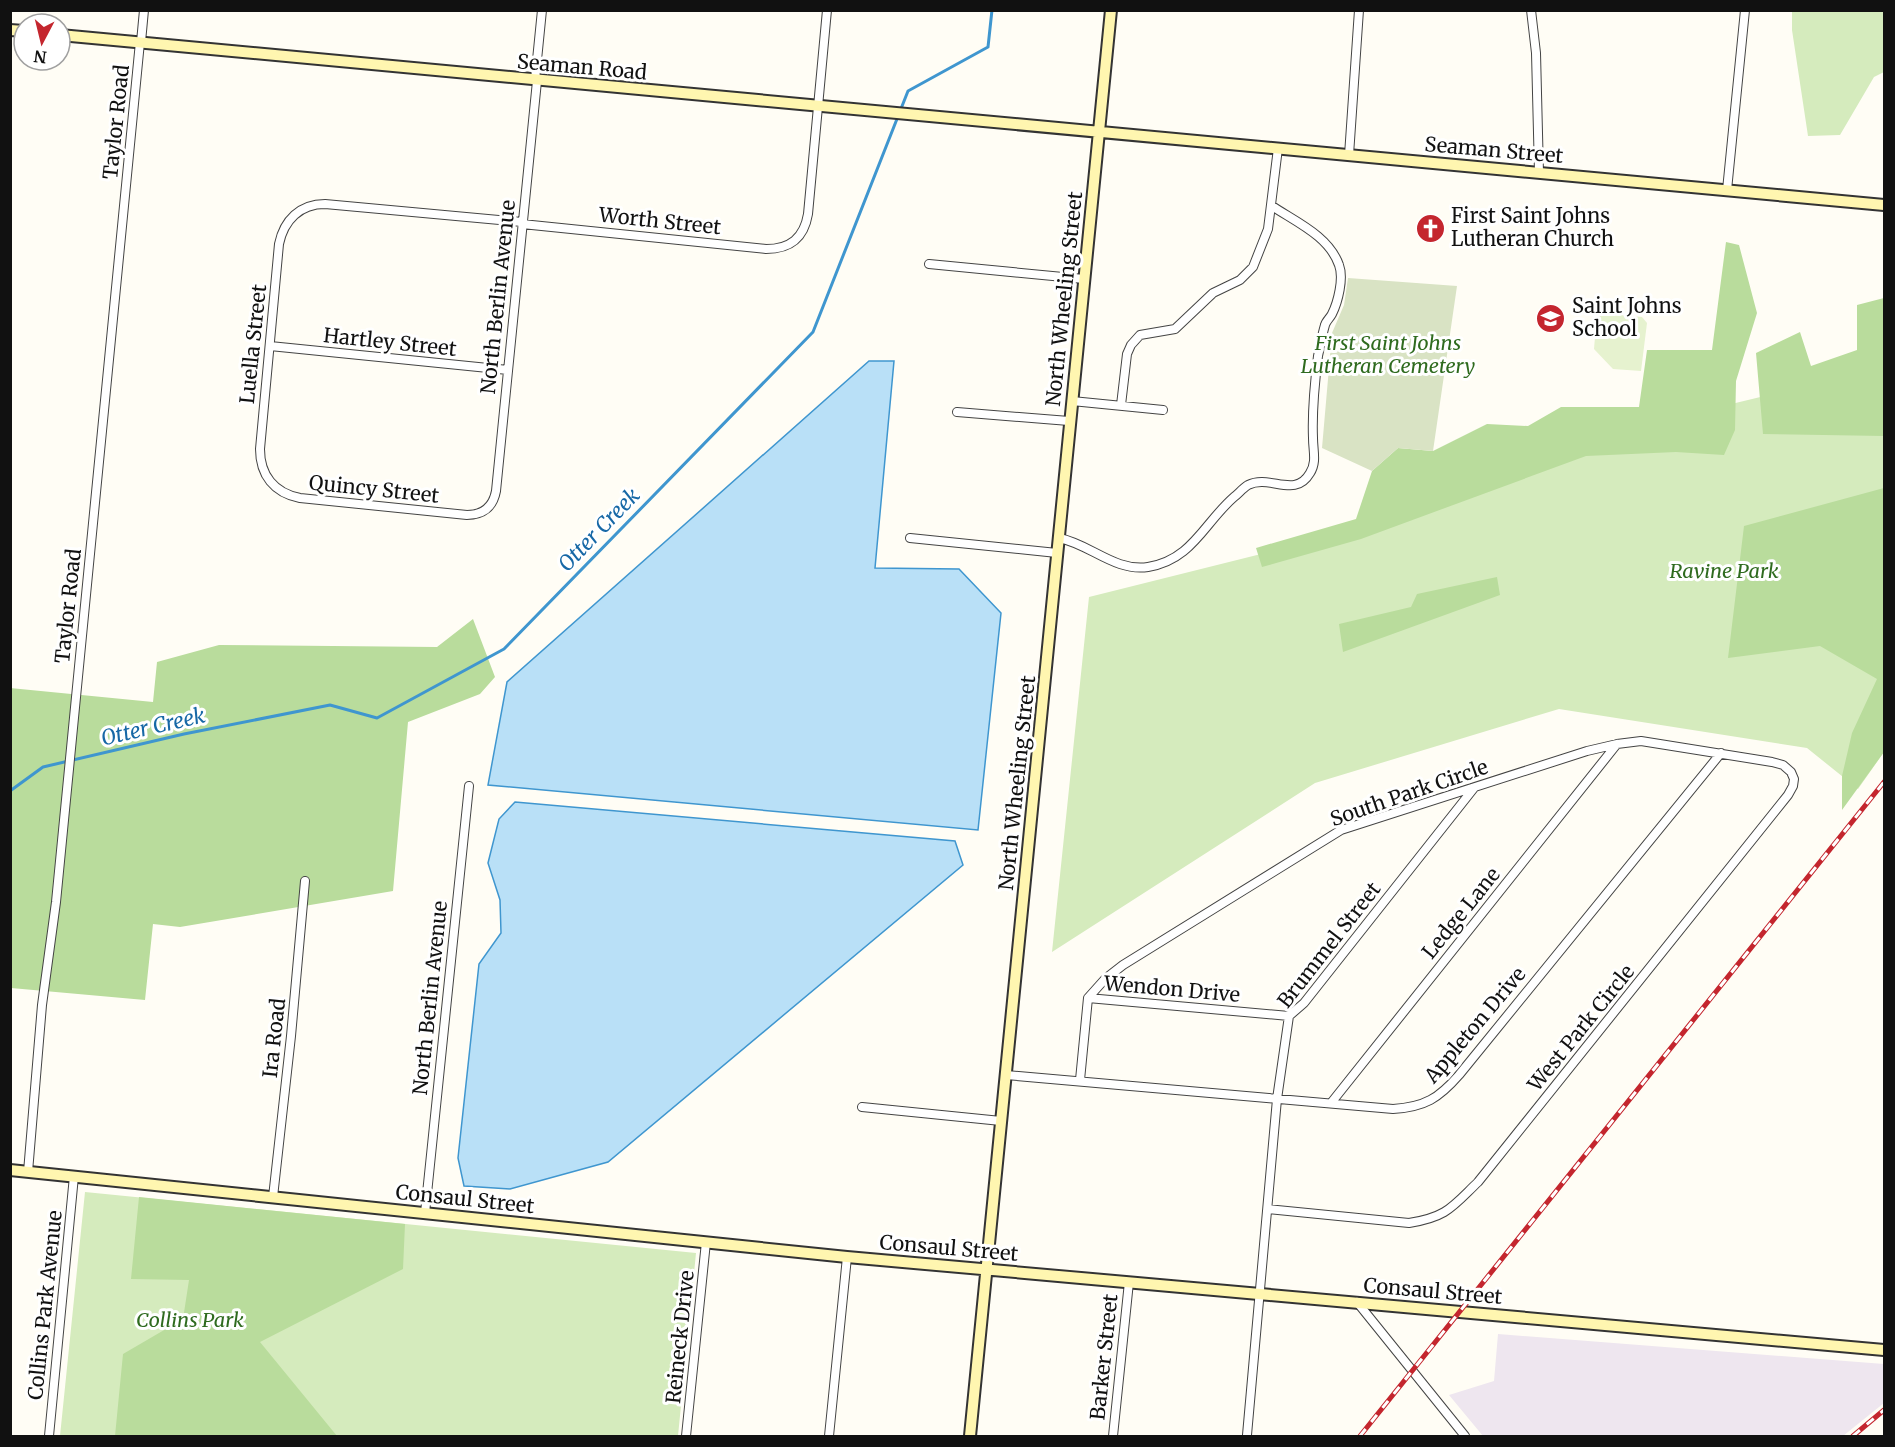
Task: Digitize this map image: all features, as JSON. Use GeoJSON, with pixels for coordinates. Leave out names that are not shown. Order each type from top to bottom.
{"type":"FeatureCollection","features":[{"type":"Feature","properties":{"kind":"street","name":"Taylor Road"},"geometry":{"type":"LineString","coordinates":[[28,1172],[42,1005],[56,902],[144,10]]}},
{"type":"Feature","properties":{"kind":"street","name":"North Berlin Avenue"},"geometry":{"type":"LineString","coordinates":[[483,512],[490,506],[495,495],[542,10]]}},
{"type":"Feature","properties":{"kind":"street"},"geometry":{"type":"LineString","coordinates":[[818,106],[827,10]]}},
{"type":"Feature","properties":{"kind":"street","name":"North Wheeling Street"},"geometry":{"type":"LineString","coordinates":[[970,1437],[1111,10]]}},
{"type":"Feature","properties":{"kind":"street"},"geometry":{"type":"LineString","coordinates":[[1349,155],[1359,10]]}},
{"type":"Feature","properties":{"kind":"street"},"geometry":{"type":"LineString","coordinates":[[1539,10],[1532,15],[1536,53],[1539,172]]}},
{"type":"Feature","properties":{"kind":"street"},"geometry":{"type":"LineString","coordinates":[[1727,190],[1745,10]]}},
{"type":"Feature","properties":{"kind":"street","name":"Seaman Road"},"geometry":{"type":"LineString","coordinates":[[72,36],[1100,132]]}},
{"type":"Feature","properties":{"kind":"street","name":"Worth Street"},"geometry":{"type":"LineString","coordinates":[[294,214],[312,205],[325,204],[766,249],[779,248],[794,242],[804,229],[808,214],[818,106]]}},
{"type":"Feature","properties":{"kind":"street","name":"Seaman Street"},"geometry":{"type":"LineString","coordinates":[[1100,132],[1884,205]]}},
{"type":"Feature","properties":{"kind":"street"},"geometry":{"type":"LineString","coordinates":[[1121,405],[1127,354],[1140,334],[1175,329],[1213,293],[1240,279],[1253,267],[1268,229],[1278,148]]}},
{"type":"Feature","properties":{"kind":"street"},"geometry":{"type":"LineString","coordinates":[[1059,538],[1077,543],[1112,562],[1131,568],[1148,567],[1170,561],[1190,547],[1224,506],[1248,485],[1266,481],[1287,487],[1299,484],[1309,475],[1314,462],[1312,438],[1318,356],[1325,324],[1336,302],[1340,268],[1334,255],[1313,232],[1272,206]]}},
{"type":"Feature","properties":{"kind":"street","name":"Luella Street"},"geometry":{"type":"LineString","coordinates":[[268,480],[261,465],[260,449],[280,239],[294,214]]}},
{"type":"Feature","properties":{"kind":"street"},"geometry":{"type":"LineString","coordinates":[[929,264],[1084,279]]}},
{"type":"Feature","properties":{"kind":"street","name":"Hartley Street"},"geometry":{"type":"LineString","coordinates":[[270,346],[508,369]]}},
{"type":"Feature","properties":{"kind":"street"},"geometry":{"type":"LineString","coordinates":[[1072,401],[1163,410]]}},
{"type":"Feature","properties":{"kind":"street"},"geometry":{"type":"LineString","coordinates":[[957,412],[1070,421]]}},
{"type":"Feature","properties":{"kind":"street","name":"Quincy Street"},"geometry":{"type":"LineString","coordinates":[[268,480],[282,492],[300,498],[467,515],[483,512]]}},
{"type":"Feature","properties":{"kind":"street"},"geometry":{"type":"LineString","coordinates":[[910,538],[1057,553]]}},
{"type":"Feature","properties":{"kind":"street","name":"South Park Circle"},"geometry":{"type":"LineString","coordinates":[[1089,998],[1105,979],[1123,965],[1341,830],[1587,751],[1617,744],[1641,741],[1721,753]]}},
{"type":"Feature","properties":{"kind":"street","name":"Ledge Lane"},"geometry":{"type":"LineString","coordinates":[[1331,1103],[1617,744]]}},
{"type":"Feature","properties":{"kind":"street","name":"Appleton Drive"},"geometry":{"type":"LineString","coordinates":[[1006,1075],[1393,1109],[1421,1105],[1438,1096],[1459,1075],[1721,753]]}},
{"type":"Feature","properties":{"kind":"street","name":"West Park Circle"},"geometry":{"type":"LineString","coordinates":[[1268,1209],[1409,1223],[1430,1220],[1447,1212],[1478,1182],[1788,795],[1794,779],[1791,772],[1783,765],[1721,753]]}},
{"type":"Feature","properties":{"kind":"street","name":"North Berlin Avenue"},"geometry":{"type":"LineString","coordinates":[[425,1213],[469,786]]}},
{"type":"Feature","properties":{"kind":"street","name":"Brummel Street"},"geometry":{"type":"LineString","coordinates":[[1247,1435],[1277,1099],[1289,1016],[1304,1003],[1474,788]]}},
{"type":"Feature","properties":{"kind":"street","name":"Ira Road"},"geometry":{"type":"LineString","coordinates":[[273,1197],[291,1036],[304,881]]}},
{"type":"Feature","properties":{"kind":"street"},"geometry":{"type":"LineString","coordinates":[[1080,1080],[1089,998]]}},
{"type":"Feature","properties":{"kind":"street","name":"Wendon Drive"},"geometry":{"type":"LineString","coordinates":[[1089,998],[1289,1016]]}},
{"type":"Feature","properties":{"kind":"street"},"geometry":{"type":"LineString","coordinates":[[861,1107],[1001,1121]]}},
{"type":"Feature","properties":{"kind":"street","name":"Consaul Street"},"geometry":{"type":"LineString","coordinates":[[10,1170],[847,1257],[1884,1350]]}},
{"type":"Feature","properties":{"kind":"street","name":"Collins Park Avenue"},"geometry":{"type":"LineString","coordinates":[[49,1437],[74,1176]]}},
{"type":"Feature","properties":{"kind":"street","name":"Reineck Drive"},"geometry":{"type":"LineString","coordinates":[[686,1437],[706,1242]]}},
{"type":"Feature","properties":{"kind":"street"},"geometry":{"type":"LineString","coordinates":[[829,1437],[847,1257]]}},
{"type":"Feature","properties":{"kind":"street","name":"Barker Street"},"geometry":{"type":"LineString","coordinates":[[1113,1437],[1129,1282]]}},
{"type":"Feature","properties":{"kind":"street"},"geometry":{"type":"LineString","coordinates":[[1357,1302],[1465,1437]]}},
{"type":"Feature","properties":{"kind":"shaded area"},"geometry":{"type":"Polygon","coordinates":[[[1498,1334],[1884,1364],[1884,1403],[1843,1436],[1483,1436],[1449,1395],[1494,1381],[1498,1334]]]}},
{"type":"Feature","properties":{"kind":"green space"},"geometry":{"type":"Polygon","coordinates":[[[1792,11],[1884,11],[1884,72],[1874,77],[1840,135],[1808,136],[1792,30],[1792,11]]]}},
{"type":"Feature","properties":{"kind":"green space"},"geometry":{"type":"Polygon","coordinates":[[[1726,242],[1739,245],[1757,313],[1736,381],[1735,430],[1724,455],[1676,452],[1586,456],[1361,539],[1262,567],[1256,548],[1356,519],[1372,471],[1398,448],[1433,451],[1487,424],[1528,426],[1561,407],[1639,407],[1647,350],[1712,350],[1726,242]]]}},
{"type":"Feature","properties":{"kind":"green space","name":"First Saint Johns Lutheran Cemetery"},"geometry":{"type":"Polygon","coordinates":[[[1348,278],[1457,286],[1433,451],[1398,448],[1372,471],[1322,448],[1332,333],[1344,305],[1348,278]]]}},
{"type":"Feature","properties":{"kind":"green space"},"geometry":{"type":"Polygon","coordinates":[[[1884,298],[1884,436],[1763,434],[1756,353],[1800,332],[1811,366],[1857,350],[1857,305],[1884,298]]]}},
{"type":"Feature","properties":{"kind":"green space"},"geometry":{"type":"Polygon","coordinates":[[[1597,313],[1642,317],[1647,323],[1641,371],[1613,369],[1594,349],[1597,313]]]}},
{"type":"Feature","properties":{"kind":"green space","name":"Ravine Park"},"geometry":{"type":"Polygon","coordinates":[[[1884,367],[1884,752],[1858,789],[1807,748],[1559,709],[1315,783],[1052,952],[1089,597],[1341,534],[1628,429],[1884,367]]]}},
{"type":"Feature","properties":{"kind":"green space"},"geometry":{"type":"Polygon","coordinates":[[[1884,488],[1884,752],[1842,810],[1842,776],[1852,733],[1877,679],[1820,646],[1728,658],[1744,526],[1884,488]]]}},
{"type":"Feature","properties":{"kind":"green space"},"geometry":{"type":"Polygon","coordinates":[[[1497,577],[1500,595],[1343,652],[1339,624],[1411,607],[1417,594],[1497,577]]]}},
{"type":"Feature","properties":{"kind":"green space"},"geometry":{"type":"Polygon","coordinates":[[[473,619],[495,677],[480,694],[408,722],[393,891],[180,927],[153,924],[145,1000],[11,988],[10,688],[153,702],[157,662],[219,645],[437,647],[473,619]]]}},
{"type":"Feature","properties":{"kind":"green space","name":"Collins Park"},"geometry":{"type":"Polygon","coordinates":[[[85,1192],[696,1253],[678,1436],[60,1436],[85,1192]]]}},
{"type":"Feature","properties":{"kind":"green space"},"geometry":{"type":"Polygon","coordinates":[[[139,1197],[405,1224],[403,1269],[260,1342],[337,1436],[115,1436],[123,1354],[183,1319],[189,1280],[131,1279],[139,1197]]]}},
{"type":"Feature","properties":{"kind":"water"},"geometry":{"type":"Polygon","coordinates":[[[869,361],[894,361],[875,568],[959,569],[1001,613],[978,830],[488,785],[507,682],[869,361]]]}},
{"type":"Feature","properties":{"kind":"water"},"geometry":{"type":"Polygon","coordinates":[[[515,802],[955,841],[963,865],[608,1162],[510,1189],[464,1186],[458,1158],[479,964],[501,933],[500,900],[488,863],[499,819],[515,802]]]}},
{"type":"Feature","properties":{"kind":"waterway","name":"Otter Creek"},"geometry":{"type":"LineString","coordinates":[[10,791],[43,767],[184,734],[330,705],[377,718],[504,649],[813,332],[908,91],[988,47],[992,10]]}},
{"type":"Feature","properties":{"kind":"railway"},"geometry":{"type":"LineString","coordinates":[[1360,1436],[1884,782]]}},
{"type":"Feature","properties":{"kind":"railway"},"geometry":{"type":"LineString","coordinates":[[1853,1436],[1884,1410]]}},
{"type":"Feature","properties":{"kind":"place","name":"First Saint Johns Lutheran Church"},"geometry":{"type":"Point","coordinates":[1430,228]}},
{"type":"Feature","properties":{"kind":"place","name":"Saint Johns School"},"geometry":{"type":"Point","coordinates":[1551,318]}}]}
